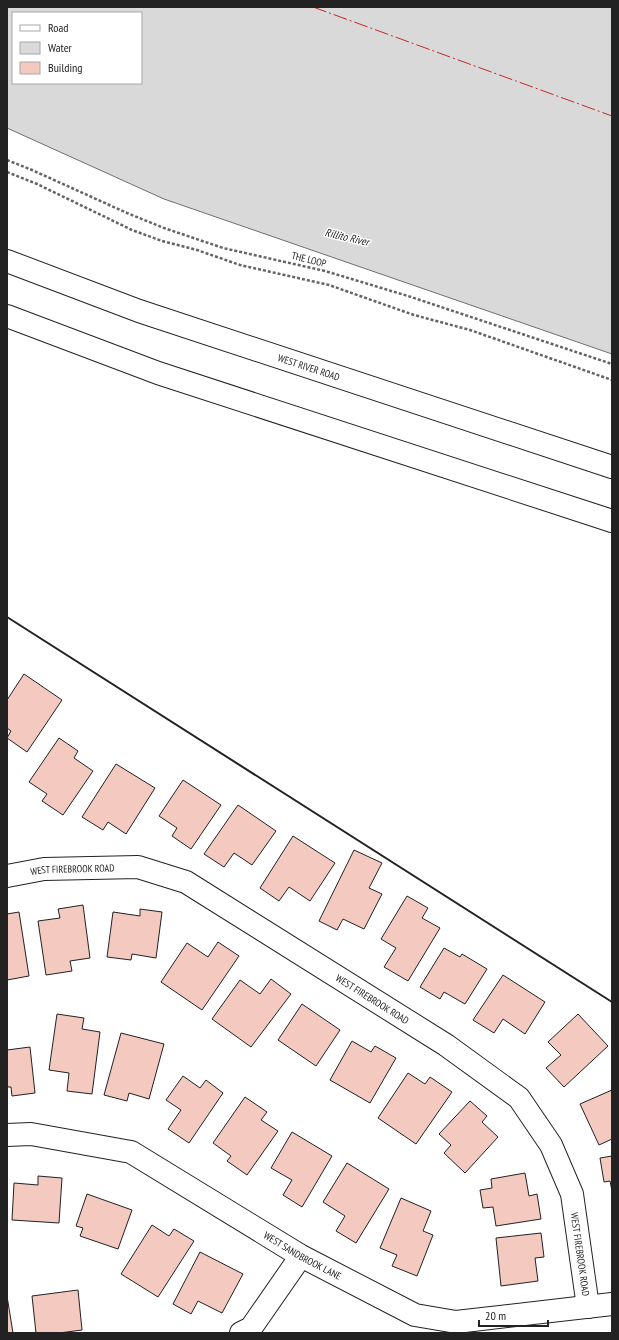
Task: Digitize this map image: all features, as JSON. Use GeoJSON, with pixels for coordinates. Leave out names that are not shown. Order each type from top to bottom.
{"type":"FeatureCollection","features":[{"type":"Feature","properties":{"kind":"street","name":"WEST RIVER ROAD"},"geometry":{"type":"LineString","coordinates":[[7,261],[139,311],[612,467]]}},
{"type":"Feature","properties":{"kind":"street"},"geometry":{"type":"LineString","coordinates":[[7,316],[158,373],[612,521]]}},
{"type":"Feature","properties":{"kind":"street","name":"WEST FIREBROOK ROAD"},"geometry":{"type":"LineString","coordinates":[[8,873],[44,869],[138,867],[186,882],[446,1045],[519,1098],[551,1145],[572,1194],[588,1307]]}},
{"type":"Feature","properties":{"kind":"street","name":"WEST SANDBROOK LANE"},"geometry":{"type":"LineString","coordinates":[[7,1135],[31,1134],[131,1152],[301,1256],[415,1315],[456,1322],[612,1304]]}},
{"type":"Feature","properties":{"kind":"street"},"geometry":{"type":"LineString","coordinates":[[241,1333],[251,1328],[301,1256]]}},
{"type":"Feature","properties":{"kind":"path","name":"THE LOOP"},"geometry":{"type":"LineString","coordinates":[[7,160],[127,213],[223,248],[340,275],[612,364]]}},
{"type":"Feature","properties":{"kind":"path"},"geometry":{"type":"LineString","coordinates":[[7,172],[37,184],[132,230],[162,241],[196,250],[240,265],[329,285],[414,315],[470,330],[612,380]]}},
{"type":"Feature","properties":{"kind":"water","name":"Rillito River"},"geometry":{"type":"Polygon","coordinates":[[[7,7],[612,7],[612,354],[164,199],[7,128],[7,7]]]}},
{"type":"Feature","properties":{"kind":"building"},"geometry":{"type":"Polygon","coordinates":[[[24,674],[62,700],[27,752],[7,738],[11,731],[7,728],[7,700],[24,674]]]}},
{"type":"Feature","properties":{"kind":"building"},"geometry":{"type":"Polygon","coordinates":[[[59,738],[78,751],[74,758],[93,771],[63,815],[42,801],[47,794],[29,782],[59,738]]]}},
{"type":"Feature","properties":{"kind":"building"},"geometry":{"type":"Polygon","coordinates":[[[116,764],[155,788],[126,834],[108,822],[103,830],[82,817],[116,764]]]}},
{"type":"Feature","properties":{"kind":"building"},"geometry":{"type":"Polygon","coordinates":[[[183,780],[221,805],[191,849],[172,836],[177,828],[159,816],[183,780]]]}},
{"type":"Feature","properties":{"kind":"building"},"geometry":{"type":"Polygon","coordinates":[[[238,805],[276,831],[252,865],[234,853],[224,867],[204,854],[238,805]]]}},
{"type":"Feature","properties":{"kind":"building"},"geometry":{"type":"Polygon","coordinates":[[[293,836],[335,863],[310,901],[289,887],[279,901],[260,888],[293,836]]]}},
{"type":"Feature","properties":{"kind":"building"},"geometry":{"type":"Polygon","coordinates":[[[354,850],[382,863],[369,888],[382,894],[364,929],[343,919],[337,930],[319,921],[354,850]]]}},
{"type":"Feature","properties":{"kind":"building"},"geometry":{"type":"Polygon","coordinates":[[[407,896],[428,908],[422,918],[440,928],[408,981],[384,967],[396,948],[381,939],[407,896]]]}},
{"type":"Feature","properties":{"kind":"building"},"geometry":{"type":"Polygon","coordinates":[[[83,905],[90,958],[70,961],[72,971],[46,975],[38,921],[60,918],[58,909],[83,905]]]}},
{"type":"Feature","properties":{"kind":"building"},"geometry":{"type":"Polygon","coordinates":[[[140,909],[162,912],[156,958],[132,954],[131,960],[107,957],[113,912],[140,916],[140,909]]]}},
{"type":"Feature","properties":{"kind":"building"},"geometry":{"type":"Polygon","coordinates":[[[19,912],[29,976],[7,980],[7,914],[19,912]]]}},
{"type":"Feature","properties":{"kind":"building"},"geometry":{"type":"Polygon","coordinates":[[[218,942],[239,956],[202,1010],[161,982],[187,943],[208,957],[218,942]]]}},
{"type":"Feature","properties":{"kind":"building"},"geometry":{"type":"Polygon","coordinates":[[[444,948],[460,957],[462,954],[487,969],[465,1004],[444,992],[440,999],[420,987],[444,948]]]}},
{"type":"Feature","properties":{"kind":"building"},"geometry":{"type":"Polygon","coordinates":[[[503,975],[545,1002],[525,1034],[503,1019],[494,1033],[473,1020],[503,975]]]}},
{"type":"Feature","properties":{"kind":"building"},"geometry":{"type":"Polygon","coordinates":[[[271,979],[291,994],[251,1047],[212,1019],[240,980],[260,994],[271,979]]]}},
{"type":"Feature","properties":{"kind":"building"},"geometry":{"type":"Polygon","coordinates":[[[302,1004],[340,1030],[316,1066],[278,1040],[302,1004]]]}},
{"type":"Feature","properties":{"kind":"building"},"geometry":{"type":"Polygon","coordinates":[[[57,1014],[84,1018],[82,1029],[100,1032],[92,1094],[67,1091],[69,1073],[49,1070],[57,1014]]]}},
{"type":"Feature","properties":{"kind":"building"},"geometry":{"type":"Polygon","coordinates":[[[578,1014],[608,1046],[564,1087],[546,1068],[561,1055],[548,1042],[578,1014]]]}},
{"type":"Feature","properties":{"kind":"building"},"geometry":{"type":"Polygon","coordinates":[[[121,1033],[164,1044],[149,1099],[129,1093],[127,1101],[104,1095],[121,1033]]]}},
{"type":"Feature","properties":{"kind":"building"},"geometry":{"type":"Polygon","coordinates":[[[352,1041],[371,1052],[375,1046],[396,1058],[370,1103],[330,1080],[352,1041]]]}},
{"type":"Feature","properties":{"kind":"building"},"geometry":{"type":"Polygon","coordinates":[[[30,1047],[35,1093],[12,1096],[11,1087],[7,1087],[7,1050],[30,1047]]]}},
{"type":"Feature","properties":{"kind":"building"},"geometry":{"type":"Polygon","coordinates":[[[408,1073],[425,1084],[430,1077],[452,1092],[416,1144],[378,1118],[408,1073]]]}},
{"type":"Feature","properties":{"kind":"building"},"geometry":{"type":"Polygon","coordinates":[[[183,1076],[200,1088],[206,1080],[223,1093],[189,1143],[168,1129],[181,1110],[166,1100],[183,1076]]]}},
{"type":"Feature","properties":{"kind":"building"},"geometry":{"type":"Polygon","coordinates":[[[612,1090],[612,1139],[599,1145],[580,1104],[612,1090]]]}},
{"type":"Feature","properties":{"kind":"building"},"geometry":{"type":"Polygon","coordinates":[[[245,1097],[267,1112],[261,1120],[278,1131],[247,1175],[227,1161],[231,1156],[213,1143],[245,1097]]]}},
{"type":"Feature","properties":{"kind":"building"},"geometry":{"type":"Polygon","coordinates":[[[470,1101],[487,1116],[482,1122],[498,1137],[465,1173],[444,1153],[451,1145],[439,1134],[470,1101]]]}},
{"type":"Feature","properties":{"kind":"building"},"geometry":{"type":"Polygon","coordinates":[[[292,1132],[332,1156],[302,1207],[283,1195],[292,1180],[271,1168],[292,1132]]]}},
{"type":"Feature","properties":{"kind":"building"},"geometry":{"type":"Polygon","coordinates":[[[612,1156],[612,1191],[610,1181],[604,1182],[600,1158],[612,1156]]]}},
{"type":"Feature","properties":{"kind":"building"},"geometry":{"type":"Polygon","coordinates":[[[347,1163],[389,1189],[356,1243],[336,1231],[345,1216],[323,1202],[347,1163]]]}},
{"type":"Feature","properties":{"kind":"building"},"geometry":{"type":"Polygon","coordinates":[[[525,1173],[529,1196],[537,1194],[541,1219],[496,1226],[493,1207],[483,1208],[480,1190],[492,1188],[491,1179],[525,1173]]]}},
{"type":"Feature","properties":{"kind":"building"},"geometry":{"type":"Polygon","coordinates":[[[38,1176],[62,1178],[59,1223],[12,1220],[14,1183],[38,1185],[38,1176]]]}},
{"type":"Feature","properties":{"kind":"building"},"geometry":{"type":"Polygon","coordinates":[[[87,1194],[132,1210],[118,1249],[80,1236],[83,1228],[76,1226],[87,1194]]]}},
{"type":"Feature","properties":{"kind":"building"},"geometry":{"type":"Polygon","coordinates":[[[401,1198],[431,1211],[423,1231],[433,1235],[417,1276],[392,1266],[397,1255],[380,1248],[401,1198]]]}},
{"type":"Feature","properties":{"kind":"building"},"geometry":{"type":"Polygon","coordinates":[[[152,1225],[169,1236],[174,1229],[194,1241],[158,1297],[121,1274],[152,1225]]]}},
{"type":"Feature","properties":{"kind":"building"},"geometry":{"type":"Polygon","coordinates":[[[541,1233],[544,1257],[535,1258],[538,1281],[501,1286],[496,1238],[541,1233]]]}},
{"type":"Feature","properties":{"kind":"building"},"geometry":{"type":"Polygon","coordinates":[[[200,1252],[243,1274],[222,1313],[198,1301],[191,1314],[173,1304],[200,1252]]]}},
{"type":"Feature","properties":{"kind":"building"},"geometry":{"type":"Polygon","coordinates":[[[78,1290],[82,1330],[59,1333],[36,1333],[32,1296],[78,1290]]]}},
{"type":"Feature","properties":{"kind":"building"},"geometry":{"type":"Polygon","coordinates":[[[7,1296],[13,1333],[7,1333],[7,1296]]]}},
{"type":"Feature","properties":{"kind":"wall"},"geometry":{"type":"LineString","coordinates":[[7,617],[612,1002]]}},
{"type":"Feature","properties":{"kind":"power"},"geometry":{"type":"LineString","coordinates":[[313,7],[612,116]]}}]}
